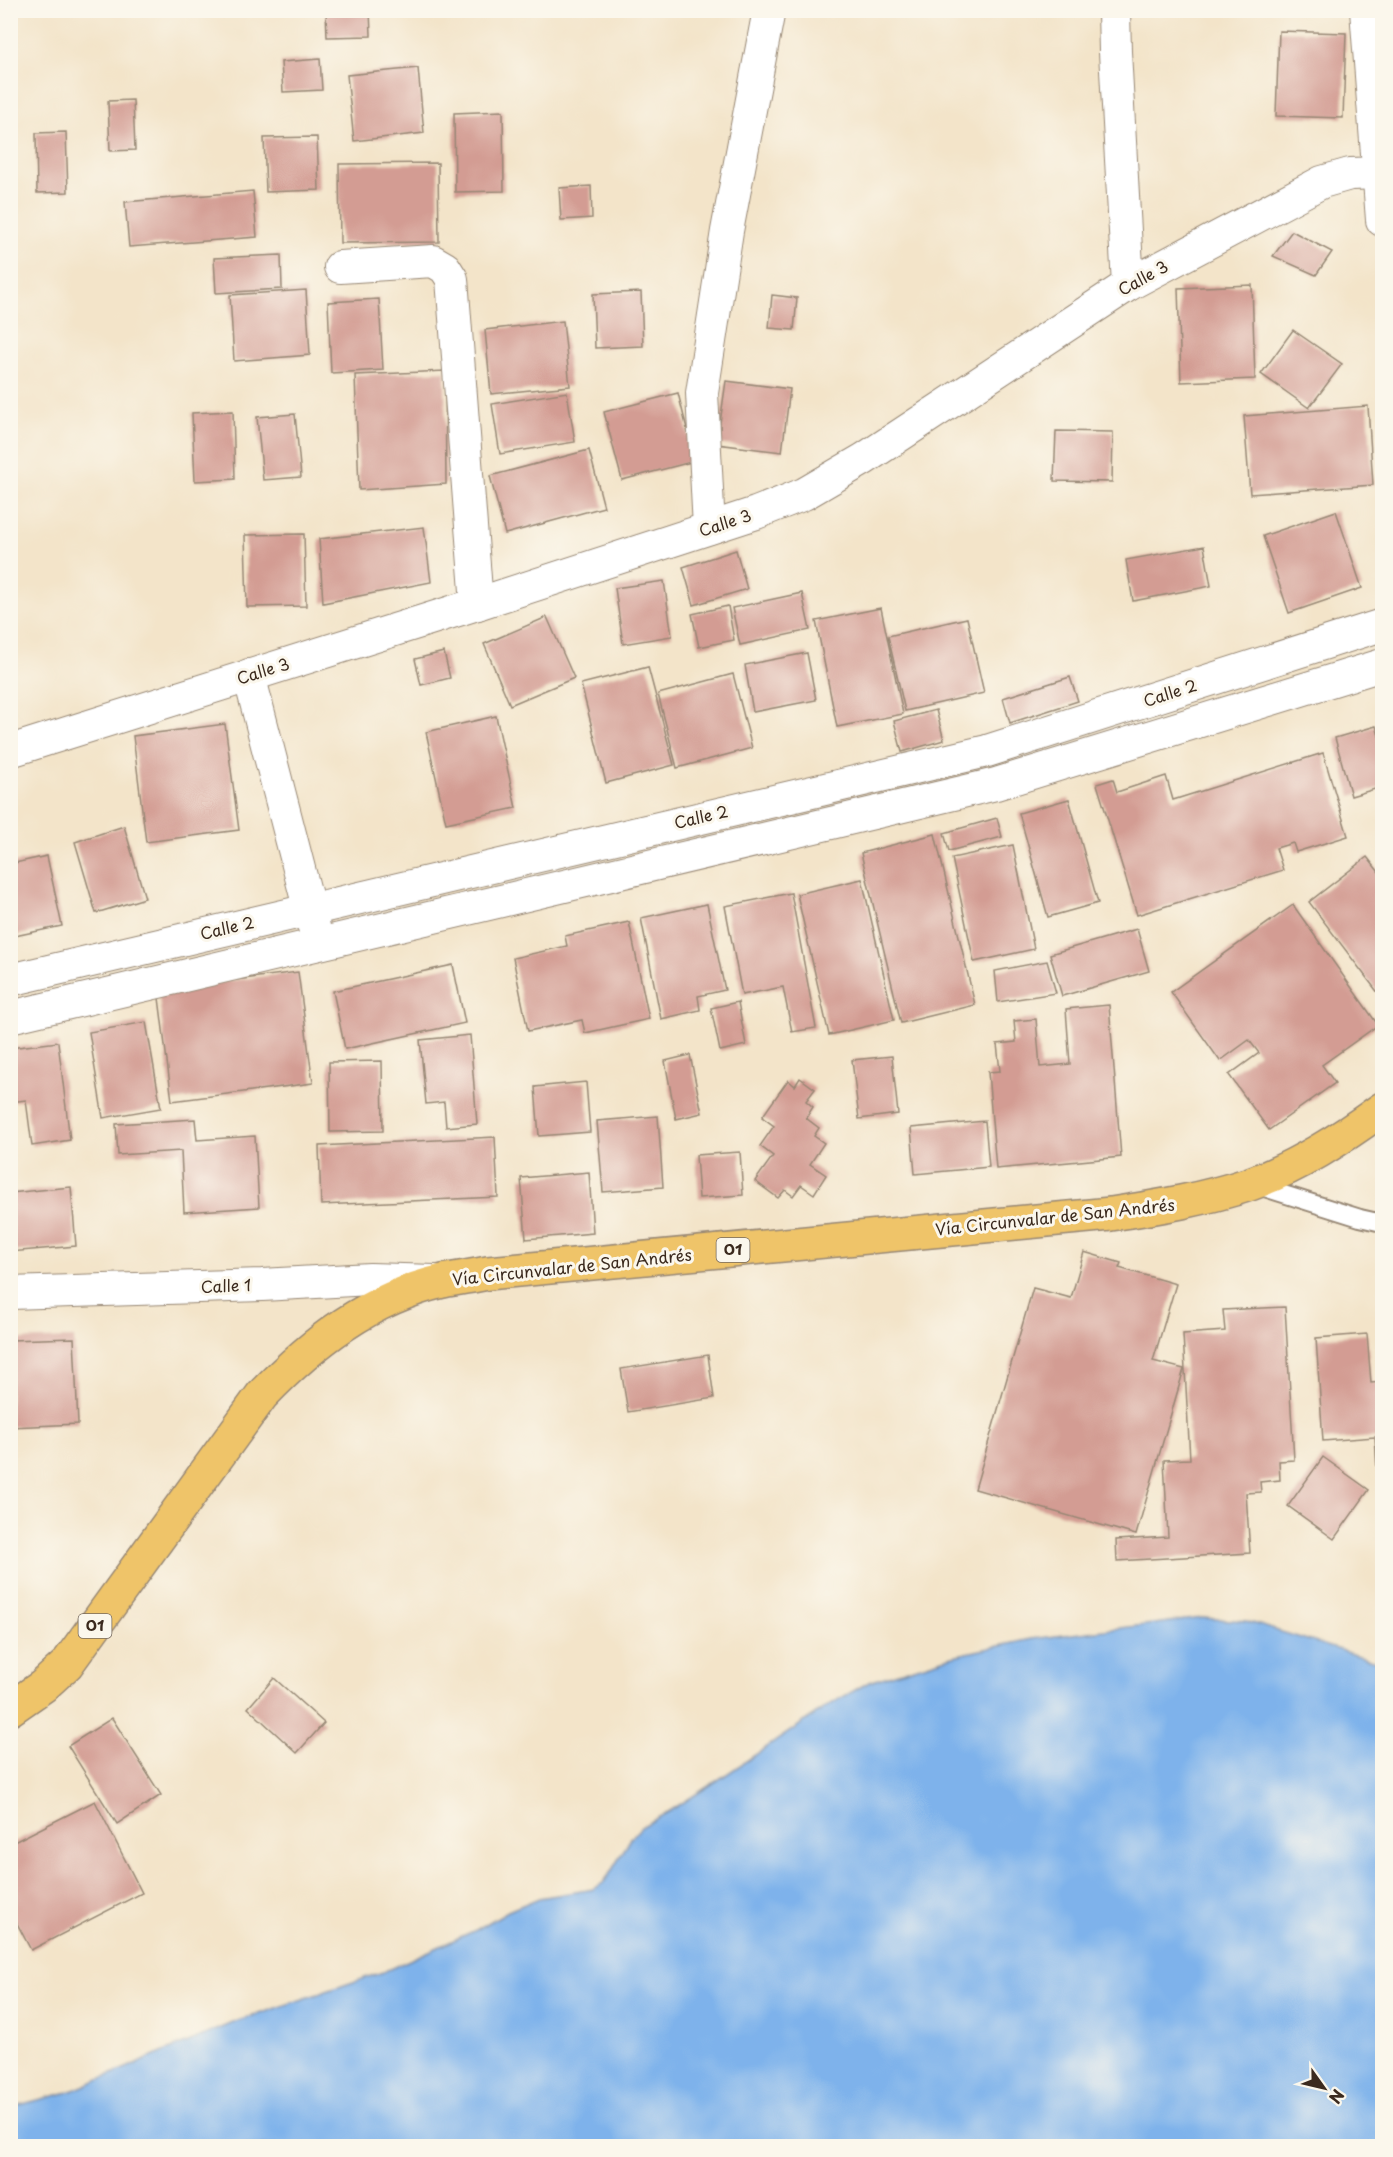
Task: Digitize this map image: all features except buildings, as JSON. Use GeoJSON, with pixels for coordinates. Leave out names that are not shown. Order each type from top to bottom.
{"type":"FeatureCollection","features":[{"type":"Feature","properties":{"kind":"highway","name":"Vía Circunvalar de San Andrés"},"geometry":{"type":"LineString","coordinates":[[10,1709],[43,1686],[67,1664],[262,1395],[297,1359],[341,1325],[396,1296],[441,1282],[500,1272],[1111,1214],[1174,1204],[1251,1183],[1302,1160],[1383,1109]]}},
{"type":"Feature","properties":{"kind":"street"},"geometry":{"type":"LineString","coordinates":[[709,528],[702,393],[726,231],[769,10]]}},
{"type":"Feature","properties":{"kind":"street"},"geometry":{"type":"LineString","coordinates":[[1114,10],[1128,285]]}},
{"type":"Feature","properties":{"kind":"street"},"geometry":{"type":"LineString","coordinates":[[1366,10],[1383,220]]}},
{"type":"Feature","properties":{"kind":"street","name":"Calle 3"},"geometry":{"type":"LineString","coordinates":[[10,751],[477,604],[709,528],[804,494],[864,459],[1128,285],[1322,182],[1350,174],[1380,173]]}},
{"type":"Feature","properties":{"kind":"street"},"geometry":{"type":"LineString","coordinates":[[340,267],[433,261],[445,267],[452,279],[477,604]]}},
{"type":"Feature","properties":{"kind":"street","name":"Calle 2"},"geometry":{"type":"LineString","coordinates":[[10,980],[309,908],[987,751],[1383,625]]}},
{"type":"Feature","properties":{"kind":"street"},"geometry":{"type":"LineString","coordinates":[[10,1017],[996,784],[1383,665]]}},
{"type":"Feature","properties":{"kind":"street"},"geometry":{"type":"LineString","coordinates":[[249,675],[319,944]]}},
{"type":"Feature","properties":{"kind":"street"},"geometry":{"type":"LineString","coordinates":[[987,751],[996,784]]}},
{"type":"Feature","properties":{"kind":"street","name":"Calle 1"},"geometry":{"type":"LineString","coordinates":[[10,1293],[262,1286],[370,1280],[441,1282]]}},
{"type":"Feature","properties":{"kind":"lane"},"geometry":{"type":"LineString","coordinates":[[1251,1183],[1360,1218],[1383,1223]]}},
{"type":"Feature","properties":{"kind":"water"},"geometry":{"type":"Polygon","coordinates":[[[1202,1618],[1246,1621],[1382,1663],[1382,2146],[11,2146],[11,2107],[69,2092],[238,2021],[383,1972],[476,1930],[508,1911],[539,1898],[594,1889],[603,1883],[631,1838],[641,1827],[670,1811],[831,1704],[869,1682],[953,1656],[1032,1639],[1202,1618]]]}}]}
